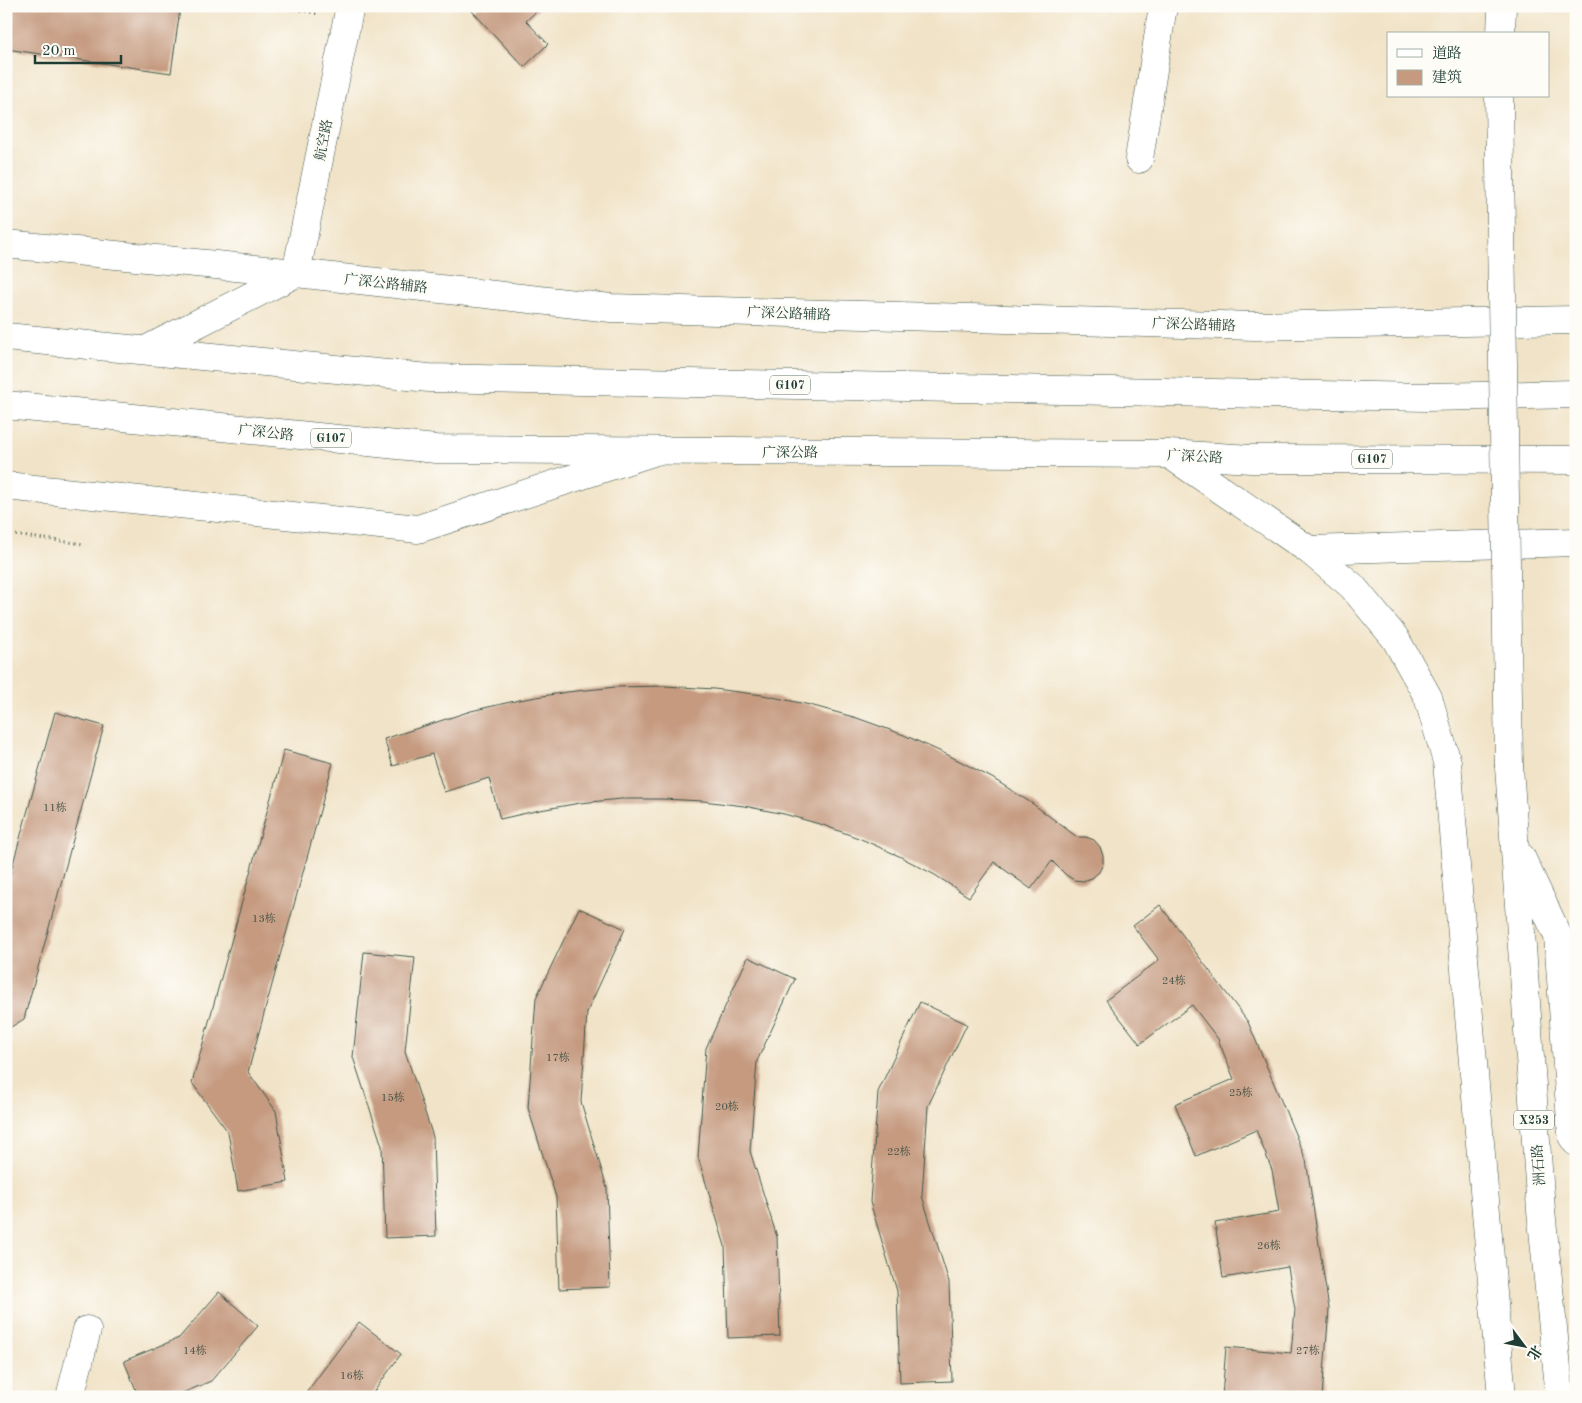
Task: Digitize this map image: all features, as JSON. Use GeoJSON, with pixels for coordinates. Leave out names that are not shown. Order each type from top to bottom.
{"type":"FeatureCollection","features":[{"type":"Feature","properties":{"kind":"main road","name":"航空路"},"geometry":{"type":"LineString","coordinates":[[296,273],[350,6]]}},
{"type":"Feature","properties":{"kind":"main road"},"geometry":{"type":"LineString","coordinates":[[1139,159],[1163,6]]}},
{"type":"Feature","properties":{"kind":"main road"},"geometry":{"type":"LineString","coordinates":[[1501,32],[1502,6]]}},
{"type":"Feature","properties":{"kind":"main road","name":"洲石路"},"geometry":{"type":"LineString","coordinates":[[1499,98],[1508,767],[1541,1210],[1560,1397]]}},
{"type":"Feature","properties":{"kind":"main road","name":"广深公路辅路"},"geometry":{"type":"LineString","coordinates":[[6,244],[296,273],[621,309],[1254,326],[1576,320]]}},
{"type":"Feature","properties":{"kind":"main road"},"geometry":{"type":"LineString","coordinates":[[146,350],[296,273]]}},
{"type":"Feature","properties":{"kind":"main road","name":"G107"},"geometry":{"type":"LineString","coordinates":[[6,336],[429,378],[1417,397],[1576,394]]}},
{"type":"Feature","properties":{"kind":"main road","name":"广深公路"},"geometry":{"type":"LineString","coordinates":[[6,404],[436,449],[1169,454],[1251,459],[1576,460]]}},
{"type":"Feature","properties":{"kind":"main road"},"geometry":{"type":"LineString","coordinates":[[6,486],[418,529],[656,451]]}},
{"type":"Feature","properties":{"kind":"main road"},"geometry":{"type":"LineString","coordinates":[[1169,454],[1309,550],[1352,586],[1395,638],[1428,698],[1447,762],[1502,1397]]}},
{"type":"Feature","properties":{"kind":"main road"},"geometry":{"type":"LineString","coordinates":[[1309,550],[1576,542]]}},
{"type":"Feature","properties":{"kind":"main road"},"geometry":{"type":"LineString","coordinates":[[1514,842],[1558,936],[1572,1136],[1576,1142]]}},
{"type":"Feature","properties":{"kind":"main road"},"geometry":{"type":"LineString","coordinates":[[70,1397],[87,1330]]}},
{"type":"Feature","properties":{"kind":"path"},"geometry":{"type":"LineString","coordinates":[[281,6],[320,14]]}},
{"type":"Feature","properties":{"kind":"path"},"geometry":{"type":"LineString","coordinates":[[6,534],[84,544]]}},
{"type":"Feature","properties":{"kind":"building"},"geometry":{"type":"Polygon","coordinates":[[[6,6],[162,6],[180,9],[171,73],[6,49],[6,6]]]}},
{"type":"Feature","properties":{"kind":"building"},"geometry":{"type":"Polygon","coordinates":[[[477,6],[542,6],[526,21],[548,44],[524,67],[472,11],[477,6]]]}},
{"type":"Feature","properties":{"kind":"building"},"geometry":{"type":"Polygon","coordinates":[[[665,686],[763,695],[857,718],[904,735],[992,778],[1033,804],[1077,837],[1086,837],[1094,840],[1100,847],[1103,864],[1099,872],[1092,878],[1083,881],[1074,880],[1066,875],[1052,861],[1031,889],[994,862],[969,897],[935,875],[861,839],[823,825],[784,814],[744,806],[703,801],[621,799],[580,803],[500,819],[489,778],[444,792],[432,754],[393,766],[384,739],[471,711],[519,700],[567,692],[616,687],[665,686]]]}},
{"type":"Feature","properties":{"kind":"building"},"geometry":{"type":"Polygon","coordinates":[[[55,712],[104,726],[24,1019],[6,1030],[6,889],[55,712]]]}},
{"type":"Feature","properties":{"kind":"building"},"geometry":{"type":"Polygon","coordinates":[[[284,750],[333,763],[248,1072],[276,1111],[288,1182],[238,1191],[228,1132],[192,1083],[284,750]]]}},
{"type":"Feature","properties":{"kind":"building"},"geometry":{"type":"Polygon","coordinates":[[[1160,905],[1248,1022],[1306,1160],[1329,1309],[1322,1397],[1222,1397],[1226,1347],[1291,1353],[1295,1310],[1288,1267],[1223,1278],[1215,1223],[1279,1212],[1272,1170],[1256,1130],[1196,1156],[1175,1104],[1234,1079],[1218,1039],[1192,1005],[1140,1044],[1106,1000],[1159,960],[1133,926],[1160,905]]]}},
{"type":"Feature","properties":{"kind":"building"},"geometry":{"type":"Polygon","coordinates":[[[579,908],[625,929],[587,1012],[581,1102],[607,1188],[610,1287],[559,1289],[556,1197],[528,1108],[536,998],[579,908]]]}},
{"type":"Feature","properties":{"kind":"building"},"geometry":{"type":"Polygon","coordinates":[[[364,952],[415,957],[405,1051],[433,1137],[436,1236],[385,1238],[382,1146],[353,1057],[364,952]]]}},
{"type":"Feature","properties":{"kind":"building"},"geometry":{"type":"Polygon","coordinates":[[[748,957],[795,979],[757,1061],[750,1151],[777,1237],[780,1336],[728,1338],[725,1246],[698,1157],[706,1048],[748,957]]]}},
{"type":"Feature","properties":{"kind":"building"},"geometry":{"type":"Polygon","coordinates":[[[920,1002],[967,1024],[928,1106],[922,1196],[949,1282],[952,1381],[900,1383],[897,1291],[870,1202],[878,1092],[920,1002]]]}},
{"type":"Feature","properties":{"kind":"building"},"geometry":{"type":"Polygon","coordinates":[[[219,1292],[258,1326],[211,1381],[173,1397],[139,1397],[124,1361],[179,1338],[219,1292]]]}},
{"type":"Feature","properties":{"kind":"building"},"geometry":{"type":"Polygon","coordinates":[[[359,1322],[401,1354],[370,1397],[303,1397],[359,1322]]]}}]}
